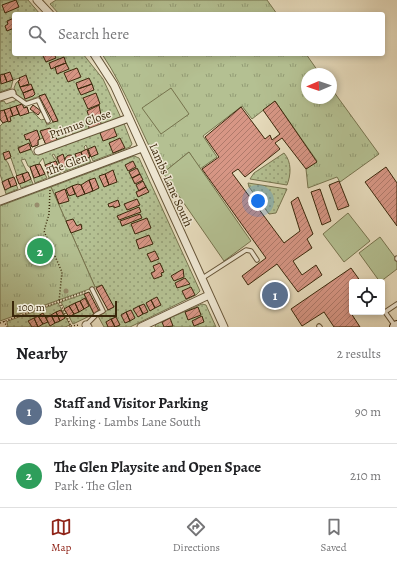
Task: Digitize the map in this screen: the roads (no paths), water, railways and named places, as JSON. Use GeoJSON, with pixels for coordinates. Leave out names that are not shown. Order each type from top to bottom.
{"type":"FeatureCollection","features":[{"type":"Feature","properties":{"kind":"street"},"geometry":{"type":"LineString","coordinates":[[37,0],[48,12]]}},
{"type":"Feature","properties":{"kind":"street","name":"Lambs Lane South"},"geometry":{"type":"LineString","coordinates":[[95,56],[114,85],[224,327]]}},
{"type":"Feature","properties":{"kind":"street"},"geometry":{"type":"LineString","coordinates":[[0,97],[12,93]]}},
{"type":"Feature","properties":{"kind":"street","name":"Primus Close"},"geometry":{"type":"LineString","coordinates":[[38,151],[129,118]]}},
{"type":"Feature","properties":{"kind":"street","name":"The Glen"},"geometry":{"type":"LineString","coordinates":[[0,201],[142,148]]}},
{"type":"Feature","properties":{"kind":"street"},"geometry":{"type":"LineString","coordinates":[[141,327],[209,295]]}},
{"type":"Feature","properties":{"kind":"lane"},"geometry":{"type":"LineString","coordinates":[[12,93],[26,104],[38,100],[48,121]]}},
{"type":"Feature","properties":{"kind":"lane"},"geometry":{"type":"LineString","coordinates":[[201,279],[246,250],[251,251],[258,260]]}},
{"type":"Feature","properties":{"kind":"lane"},"geometry":{"type":"LineString","coordinates":[[87,326],[97,314],[103,311],[92,289]]}},
{"type":"Feature","properties":{"kind":"lane"},"geometry":{"type":"LineString","coordinates":[[396,327],[385,312],[397,304]]}},
{"type":"Feature","properties":{"kind":"place","name":"The Glen Playsite and Open Space"},"geometry":{"type":"Point","coordinates":[40,251]}},
{"type":"Feature","properties":{"kind":"place","name":"Staff and Visitor Parking"},"geometry":{"type":"Point","coordinates":[275,295]}}]}
